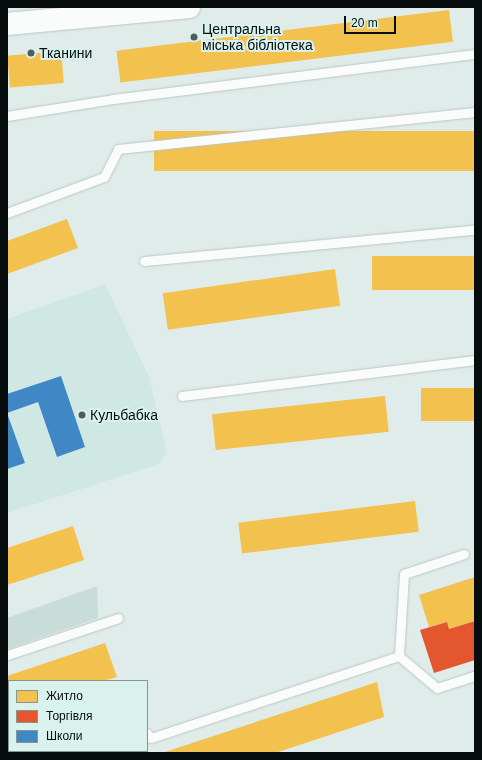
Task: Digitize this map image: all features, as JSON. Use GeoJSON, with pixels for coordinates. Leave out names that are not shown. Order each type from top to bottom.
{"type":"FeatureCollection","features":[{"type":"Feature","properties":{"kind":"street"},"geometry":{"type":"LineString","coordinates":[[7,24],[189,7]]}},
{"type":"Feature","properties":{"kind":"lane"},"geometry":{"type":"LineString","coordinates":[[7,116],[113,99],[475,54]]}},
{"type":"Feature","properties":{"kind":"lane"},"geometry":{"type":"LineString","coordinates":[[7,213],[104,177],[118,149],[475,112]]}},
{"type":"Feature","properties":{"kind":"lane"},"geometry":{"type":"LineString","coordinates":[[144,261],[475,230]]}},
{"type":"Feature","properties":{"kind":"lane"},"geometry":{"type":"LineString","coordinates":[[182,396],[475,360]]}},
{"type":"Feature","properties":{"kind":"lane"},"geometry":{"type":"LineString","coordinates":[[399,656],[404,574],[464,554]]}},
{"type":"Feature","properties":{"kind":"lane"},"geometry":{"type":"LineString","coordinates":[[7,655],[118,618]]}},
{"type":"Feature","properties":{"kind":"lane"},"geometry":{"type":"LineString","coordinates":[[399,656],[437,688],[475,676]]}},
{"type":"Feature","properties":{"kind":"lane"},"geometry":{"type":"LineString","coordinates":[[148,735],[150,738],[399,656]]}},
{"type":"Feature","properties":{"kind":"shaded area","name":"Кульбабка"},"geometry":{"type":"Polygon","coordinates":[[[105,284],[149,377],[167,452],[159,464],[7,513],[7,319],[105,284]]]}},
{"type":"Feature","properties":{"kind":"shaded area"},"geometry":{"type":"Polygon","coordinates":[[[97,586],[98,618],[7,649],[7,618],[97,586]]]}},
{"type":"Feature","properties":{"kind":"building: Житло"},"geometry":{"type":"Polygon","coordinates":[[[449,10],[453,42],[120,83],[116,51],[449,10]]]}},
{"type":"Feature","properties":{"kind":"building: Житло"},"geometry":{"type":"Polygon","coordinates":[[[61,51],[64,83],[10,88],[7,56],[61,51]]]}},
{"type":"Feature","properties":{"kind":"building: Житло"},"geometry":{"type":"Polygon","coordinates":[[[154,131],[475,131],[475,171],[154,171],[154,131]]]}},
{"type":"Feature","properties":{"kind":"building: Житло"},"geometry":{"type":"Polygon","coordinates":[[[67,219],[78,248],[7,274],[7,241],[67,219]]]}},
{"type":"Feature","properties":{"kind":"building: Житло"},"geometry":{"type":"Polygon","coordinates":[[[372,256],[475,256],[475,290],[372,290],[372,256]]]}},
{"type":"Feature","properties":{"kind":"building: Житло"},"geometry":{"type":"Polygon","coordinates":[[[335,269],[340,306],[168,330],[163,293],[335,269]]]}},
{"type":"Feature","properties":{"kind":"building: Житло"},"geometry":{"type":"Polygon","coordinates":[[[421,388],[475,388],[475,421],[421,421],[421,388]]]}},
{"type":"Feature","properties":{"kind":"building: Житло"},"geometry":{"type":"Polygon","coordinates":[[[385,396],[389,432],[216,450],[212,414],[385,396]]]}},
{"type":"Feature","properties":{"kind":"building: Житло"},"geometry":{"type":"Polygon","coordinates":[[[415,501],[419,532],[242,553],[238,523],[415,501]]]}},
{"type":"Feature","properties":{"kind":"building: Житло"},"geometry":{"type":"Polygon","coordinates":[[[73,526],[84,560],[7,585],[7,548],[73,526]]]}},
{"type":"Feature","properties":{"kind":"building: Житло"},"geometry":{"type":"Polygon","coordinates":[[[475,577],[475,621],[449,629],[447,622],[429,627],[419,595],[475,577]]]}},
{"type":"Feature","properties":{"kind":"building: Житло"},"geometry":{"type":"Polygon","coordinates":[[[105,643],[117,677],[106,680],[8,680],[7,713],[7,676],[105,643]]]}},
{"type":"Feature","properties":{"kind":"building: Житло"},"geometry":{"type":"Polygon","coordinates":[[[377,682],[384,717],[275,753],[162,753],[377,682]]]}},
{"type":"Feature","properties":{"kind":"building: Житло"},"geometry":{"type":"Polygon","coordinates":[[[130,752],[130,753],[92,753],[130,752]]]}},
{"type":"Feature","properties":{"kind":"building: Торгівля"},"geometry":{"type":"Polygon","coordinates":[[[475,621],[475,660],[434,673],[420,630],[447,622],[449,629],[475,621]]]}},
{"type":"Feature","properties":{"kind":"building: Школи"},"geometry":{"type":"Polygon","coordinates":[[[61,376],[85,447],[57,457],[38,402],[7,413],[7,394],[61,376]]]}},
{"type":"Feature","properties":{"kind":"building: Школи"},"geometry":{"type":"Polygon","coordinates":[[[7,413],[25,463],[7,469],[7,413]]]}},
{"type":"Feature","properties":{"kind":"place","name":"Центральна міська бібліотека"},"geometry":{"type":"Point","coordinates":[194,37]}},
{"type":"Feature","properties":{"kind":"place","name":"Тканини"},"geometry":{"type":"Point","coordinates":[31,53]}},
{"type":"Feature","properties":{"kind":"place","name":"Кульбабка"},"geometry":{"type":"Point","coordinates":[82,415]}}]}
